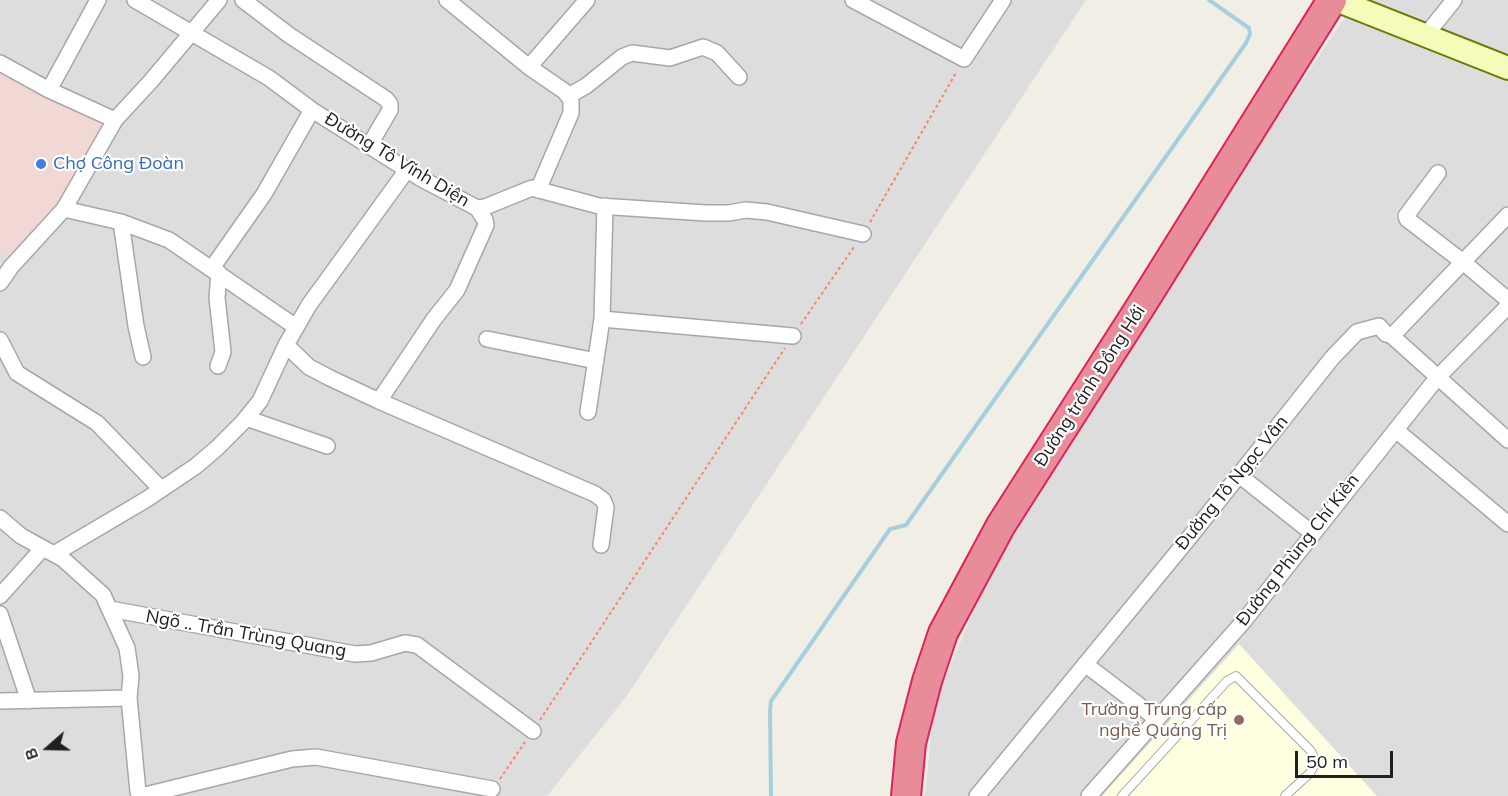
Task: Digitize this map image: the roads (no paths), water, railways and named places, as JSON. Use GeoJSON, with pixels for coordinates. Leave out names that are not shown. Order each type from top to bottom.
{"type":"FeatureCollection","features":[{"type":"Feature","properties":{"kind":"highway","name":"Đường tránh Đồng Hới"},"geometry":{"type":"LineString","coordinates":[[906,796],[911,743],[927,681],[943,633],[1001,525],[1334,0]]}},
{"type":"Feature","properties":{"kind":"main road"},"geometry":{"type":"LineString","coordinates":[[1334,0],[1508,68]]}},
{"type":"Feature","properties":{"kind":"street"},"geometry":{"type":"LineString","coordinates":[[49,90],[98,0]]}},
{"type":"Feature","properties":{"kind":"street","name":"Đường Tô Vĩnh Diện"},"geometry":{"type":"LineString","coordinates":[[135,0],[269,78],[312,110],[407,170],[477,208],[532,188],[606,206],[706,213],[746,210],[767,212],[863,234]]}},
{"type":"Feature","properties":{"kind":"street"},"geometry":{"type":"LineString","coordinates":[[0,283],[6,264],[64,209],[115,120],[152,81],[219,0]]}},
{"type":"Feature","properties":{"kind":"street"},"geometry":{"type":"LineString","coordinates":[[243,0],[289,35],[386,99],[390,104],[390,110],[369,146]]}},
{"type":"Feature","properties":{"kind":"street"},"geometry":{"type":"LineString","coordinates":[[447,0],[529,67],[564,91],[571,99],[571,113],[538,190]]}},
{"type":"Feature","properties":{"kind":"street"},"geometry":{"type":"LineString","coordinates":[[529,67],[587,0]]}},
{"type":"Feature","properties":{"kind":"street"},"geometry":{"type":"LineString","coordinates":[[853,0],[964,59],[1003,0]]}},
{"type":"Feature","properties":{"kind":"street"},"geometry":{"type":"LineString","coordinates":[[1426,35],[1454,0]]}},
{"type":"Feature","properties":{"kind":"street"},"geometry":{"type":"LineString","coordinates":[[568,96],[586,87],[622,57],[632,53],[670,58],[703,47],[717,53],[739,77]]}},
{"type":"Feature","properties":{"kind":"street"},"geometry":{"type":"LineString","coordinates":[[0,63],[49,90],[115,120]]}},
{"type":"Feature","properties":{"kind":"street"},"geometry":{"type":"LineString","coordinates":[[218,366],[223,352],[216,271],[312,110]]}},
{"type":"Feature","properties":{"kind":"street"},"geometry":{"type":"LineString","coordinates":[[0,596],[49,551],[161,489],[196,466],[246,418],[260,401],[286,345],[325,282],[407,170]]}},
{"type":"Feature","properties":{"kind":"street"},"geometry":{"type":"LineString","coordinates":[[1438,173],[1406,216],[1407,219],[1508,300]]}},
{"type":"Feature","properties":{"kind":"street"},"geometry":{"type":"LineString","coordinates":[[588,412],[602,319],[606,206]]}},
{"type":"Feature","properties":{"kind":"street"},"geometry":{"type":"LineString","coordinates":[[378,401],[434,319],[457,290],[486,225],[477,208]]}},
{"type":"Feature","properties":{"kind":"street"},"geometry":{"type":"LineString","coordinates":[[64,209],[121,222],[169,240],[296,327]]}},
{"type":"Feature","properties":{"kind":"street"},"geometry":{"type":"LineString","coordinates":[[1508,215],[1392,336],[1508,440]]}},
{"type":"Feature","properties":{"kind":"street"},"geometry":{"type":"LineString","coordinates":[[121,222],[136,326],[143,357]]}},
{"type":"Feature","properties":{"kind":"street","name":"Đường Phùng Chí Kiên"},"geometry":{"type":"LineString","coordinates":[[1089,796],[1242,622],[1437,378],[1508,306]]}},
{"type":"Feature","properties":{"kind":"street"},"geometry":{"type":"LineString","coordinates":[[602,319],[793,336]]}},
{"type":"Feature","properties":{"kind":"street","name":"Đường Tô Ngọc Vân"},"geometry":{"type":"LineString","coordinates":[[977,796],[1332,358],[1357,332],[1378,326],[1386,334],[1392,336]]}},
{"type":"Feature","properties":{"kind":"street"},"geometry":{"type":"LineString","coordinates":[[487,339],[596,361]]}},
{"type":"Feature","properties":{"kind":"street"},"geometry":{"type":"LineString","coordinates":[[0,340],[17,373],[97,423],[161,489]]}},
{"type":"Feature","properties":{"kind":"street"},"geometry":{"type":"LineString","coordinates":[[286,345],[309,367],[378,401],[595,494],[603,500],[606,507],[602,545]]}},
{"type":"Feature","properties":{"kind":"street"},"geometry":{"type":"LineString","coordinates":[[246,418],[327,446]]}},
{"type":"Feature","properties":{"kind":"street"},"geometry":{"type":"LineString","coordinates":[[1396,431],[1508,524]]}},
{"type":"Feature","properties":{"kind":"street"},"geometry":{"type":"LineString","coordinates":[[1239,475],[1312,533]]}},
{"type":"Feature","properties":{"kind":"street"},"geometry":{"type":"LineString","coordinates":[[0,518],[21,536],[63,559],[103,595],[127,648],[131,676],[129,698],[140,796],[292,759],[316,757],[492,789]]}},
{"type":"Feature","properties":{"kind":"street","name":"Ngõ .. Trần Trùng Quang"},"geometry":{"type":"LineString","coordinates":[[110,609],[355,654],[371,653],[405,643],[417,645],[533,731]]}},
{"type":"Feature","properties":{"kind":"street"},"geometry":{"type":"LineString","coordinates":[[0,614],[29,700]]}},
{"type":"Feature","properties":{"kind":"street"},"geometry":{"type":"LineString","coordinates":[[1085,664],[1157,719]]}},
{"type":"Feature","properties":{"kind":"street"},"geometry":{"type":"LineString","coordinates":[[0,701],[129,698]]}},
{"type":"Feature","properties":{"kind":"lane"},"geometry":{"type":"LineString","coordinates":[[1122,796],[1227,681],[1236,676],[1311,751],[1316,762],[1310,773],[1285,796]]}},
{"type":"Feature","properties":{"kind":"waterway"},"geometry":{"type":"LineString","coordinates":[[771,796],[771,701],[890,529],[906,525],[1246,43],[1250,34],[1249,28],[1209,0]]}},
{"type":"Feature","properties":{"kind":"place","name":"Chợ Công Đoàn"},"geometry":{"type":"Point","coordinates":[41,164]}},
{"type":"Feature","properties":{"kind":"place","name":"Trường Trung cấp nghề Quảng Trị"},"geometry":{"type":"Point","coordinates":[1239,720]}}]}
